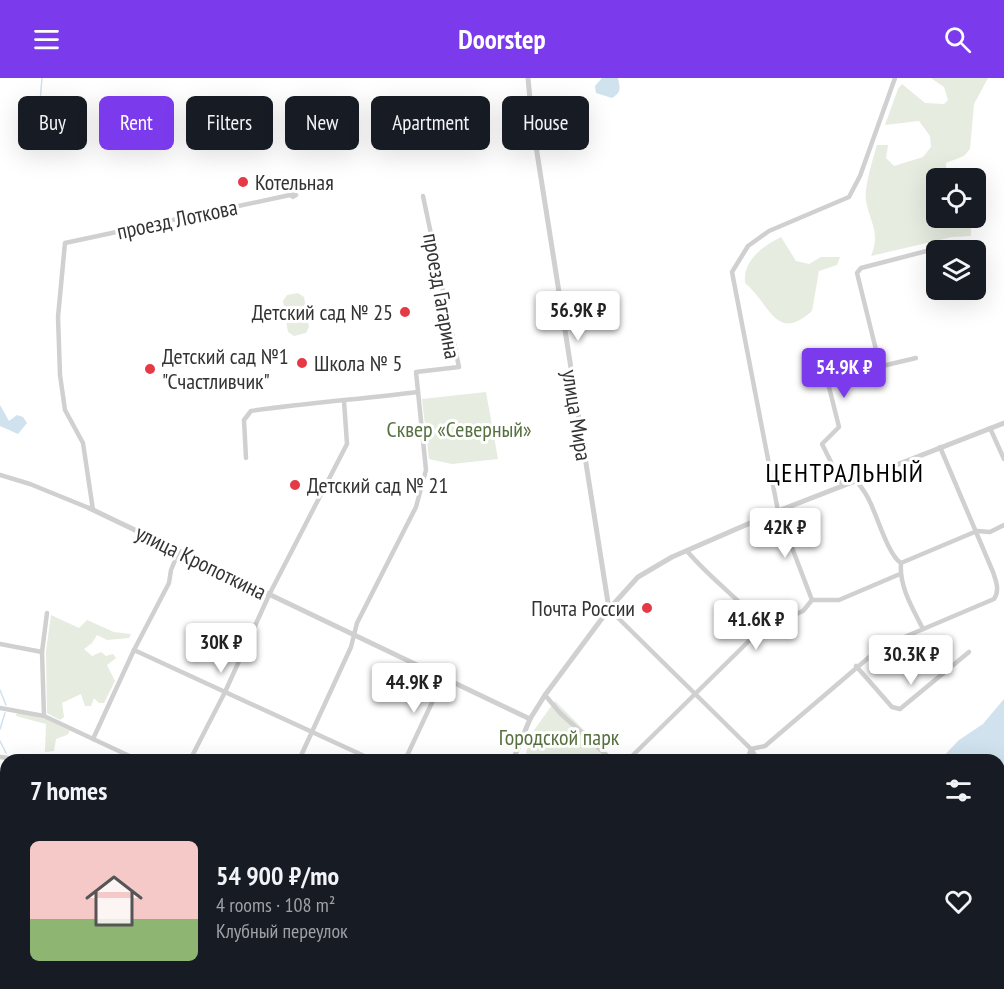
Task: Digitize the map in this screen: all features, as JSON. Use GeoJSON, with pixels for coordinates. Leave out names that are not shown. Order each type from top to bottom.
{"type":"FeatureCollection","features":[{"type":"Feature","properties":{"kind":"street","name":"улица Мира"},"geometry":{"type":"LineString","coordinates":[[528,78],[534,133],[609,609]]}},
{"type":"Feature","properties":{"kind":"street"},"geometry":{"type":"LineString","coordinates":[[812,600],[778,511],[732,272],[748,246],[769,231],[849,196],[860,176],[895,78]]}},
{"type":"Feature","properties":{"kind":"street","name":"проезд Лоткова"},"geometry":{"type":"LineString","coordinates":[[91,509],[83,443],[65,410],[60,375],[58,317],[65,243],[290,195]]}},
{"type":"Feature","properties":{"kind":"street","name":"проезд Гагарина"},"geometry":{"type":"LineString","coordinates":[[301,754],[351,647],[352,635],[382,570],[416,507],[426,470],[416,372],[459,367],[423,196]]}},
{"type":"Feature","properties":{"kind":"street"},"geometry":{"type":"LineString","coordinates":[[880,366],[857,273],[861,268],[926,251]]}},
{"type":"Feature","properties":{"kind":"street"},"geometry":{"type":"LineString","coordinates":[[843,486],[822,444],[839,428],[828,382],[831,378],[916,358]]}},
{"type":"Feature","properties":{"kind":"street"},"geometry":{"type":"LineString","coordinates":[[246,458],[244,420],[251,411],[312,402],[344,401],[418,392]]}},
{"type":"Feature","properties":{"kind":"street"},"geometry":{"type":"LineString","coordinates":[[193,754],[225,692],[268,595],[347,444],[344,401]]}},
{"type":"Feature","properties":{"kind":"street"},"geometry":{"type":"LineString","coordinates":[[515,754],[530,719],[545,695],[609,609],[638,577],[651,568],[778,511],[1004,423]]}},
{"type":"Feature","properties":{"kind":"street"},"geometry":{"type":"LineString","coordinates":[[990,428],[1004,459]]}},
{"type":"Feature","properties":{"kind":"street"},"geometry":{"type":"LineString","coordinates":[[751,749],[765,746],[856,666],[888,644],[994,599],[997,595],[993,572],[940,447]]}},
{"type":"Feature","properties":{"kind":"street","name":"улица Кропоткина"},"geometry":{"type":"LineString","coordinates":[[0,475],[30,484],[91,509],[530,719]]}},
{"type":"Feature","properties":{"kind":"street"},"geometry":{"type":"LineString","coordinates":[[856,480],[869,499],[887,544],[897,561],[901,563]]}},
{"type":"Feature","properties":{"kind":"street"},"geometry":{"type":"LineString","coordinates":[[901,563],[977,531],[990,532],[1004,525]]}},
{"type":"Feature","properties":{"kind":"street"},"geometry":{"type":"LineString","coordinates":[[93,739],[134,650],[169,583],[171,570],[179,551]]}},
{"type":"Feature","properties":{"kind":"street"},"geometry":{"type":"LineString","coordinates":[[687,551],[701,568],[740,603],[758,623],[766,627]]}},
{"type":"Feature","properties":{"kind":"street"},"geometry":{"type":"LineString","coordinates":[[901,563],[900,574],[923,629]]}},
{"type":"Feature","properties":{"kind":"street"},"geometry":{"type":"LineString","coordinates":[[634,754],[766,627],[802,611],[812,600],[839,600],[900,574]]}},
{"type":"Feature","properties":{"kind":"street"},"geometry":{"type":"LineString","coordinates":[[609,609],[754,754]]}},
{"type":"Feature","properties":{"kind":"street"},"geometry":{"type":"LineString","coordinates":[[44,716],[42,652],[47,613]]}},
{"type":"Feature","properties":{"kind":"street"},"geometry":{"type":"LineString","coordinates":[[0,644],[42,652]]}},
{"type":"Feature","properties":{"kind":"street"},"geometry":{"type":"LineString","coordinates":[[134,650],[359,754]]}},
{"type":"Feature","properties":{"kind":"street"},"geometry":{"type":"LineString","coordinates":[[856,666],[892,707],[900,709],[969,652]]}},
{"type":"Feature","properties":{"kind":"street"},"geometry":{"type":"LineString","coordinates":[[408,754],[444,677]]}},
{"type":"Feature","properties":{"kind":"street"},"geometry":{"type":"LineString","coordinates":[[545,695],[560,713],[605,754]]}},
{"type":"Feature","properties":{"kind":"street"},"geometry":{"type":"LineString","coordinates":[[0,708],[44,716],[125,754]]}},
{"type":"Feature","properties":{"kind":"street"},"geometry":{"type":"LineString","coordinates":[[749,754],[751,749]]}},
{"type":"Feature","properties":{"kind":"green space"},"geometry":{"type":"Polygon","coordinates":[[[931,78],[988,78],[974,104],[970,149],[964,156],[946,163],[946,168],[926,168],[926,228],[970,228],[971,236],[926,240],[926,243],[871,256],[875,234],[866,201],[866,188],[877,145],[888,145],[886,158],[894,166],[923,157],[931,147],[930,136],[919,121],[885,125],[898,89],[902,84],[925,103],[944,104],[948,100],[944,87],[931,78]]]}},
{"type":"Feature","properties":{"kind":"green space"},"geometry":{"type":"Polygon","coordinates":[[[781,237],[796,261],[809,264],[821,257],[840,257],[837,265],[819,271],[812,311],[800,320],[789,323],[781,322],[774,317],[745,283],[747,268],[755,255],[781,237]]]}},
{"type":"Feature","properties":{"kind":"green space"},"geometry":{"type":"Polygon","coordinates":[[[298,293],[304,297],[309,327],[306,333],[294,336],[288,332],[283,301],[287,295],[298,293]]]}},
{"type":"Feature","properties":{"kind":"green space","name":"Сквер «Северный»"},"geometry":{"type":"Polygon","coordinates":[[[486,392],[498,459],[452,464],[429,459],[422,399],[486,392]]]}},
{"type":"Feature","properties":{"kind":"green space"},"geometry":{"type":"Polygon","coordinates":[[[51,615],[79,628],[87,620],[114,632],[131,634],[129,638],[107,640],[97,635],[84,649],[92,656],[101,652],[106,656],[113,654],[116,658],[107,665],[115,681],[104,703],[99,703],[94,698],[91,706],[85,706],[81,694],[62,703],[64,717],[60,720],[47,713],[46,651],[51,615]]]}},
{"type":"Feature","properties":{"kind":"green space","name":"Городской парк"},"geometry":{"type":"Polygon","coordinates":[[[555,701],[608,754],[526,754],[532,733],[555,701]]]}},
{"type":"Feature","properties":{"kind":"green space"},"geometry":{"type":"Polygon","coordinates":[[[17,712],[46,719],[70,731],[67,735],[56,739],[54,751],[45,752],[46,724],[16,716],[17,712]]]}},
{"type":"Feature","properties":{"kind":"water"},"geometry":{"type":"Polygon","coordinates":[[[602,78],[618,78],[620,90],[612,98],[596,93],[595,86],[602,78]]]}},
{"type":"Feature","properties":{"kind":"water"},"geometry":{"type":"Polygon","coordinates":[[[0,405],[9,421],[17,415],[23,417],[27,423],[18,434],[0,426],[0,405]]]}},
{"type":"Feature","properties":{"kind":"water"},"geometry":{"type":"Polygon","coordinates":[[[1004,699],[1004,754],[946,754],[959,740],[983,724],[1004,699]]]}},
{"type":"Feature","properties":{"kind":"waterway"},"geometry":{"type":"LineString","coordinates":[[41,96],[42,78]]}},
{"type":"Feature","properties":{"kind":"waterway"},"geometry":{"type":"LineString","coordinates":[[0,690],[6,705]]}},
{"type":"Feature","properties":{"kind":"waterway"},"geometry":{"type":"LineString","coordinates":[[0,729],[5,713]]}},
{"type":"Feature","properties":{"kind":"waterway"},"geometry":{"type":"LineString","coordinates":[[0,741],[6,753]]}},
{"type":"Feature","properties":{"kind":"place","name":"Котельная"},"geometry":{"type":"Point","coordinates":[243,182]}},
{"type":"Feature","properties":{"kind":"place","name":"Детский сад № 25"},"geometry":{"type":"Point","coordinates":[405,312]}},
{"type":"Feature","properties":{"kind":"place","name":"Школа № 5"},"geometry":{"type":"Point","coordinates":[302,363]}},
{"type":"Feature","properties":{"kind":"place","name":"Детский сад №1 \"Счастливчик\""},"geometry":{"type":"Point","coordinates":[150,369]}},
{"type":"Feature","properties":{"kind":"place","name":"Детский сад № 21"},"geometry":{"type":"Point","coordinates":[295,485]}},
{"type":"Feature","properties":{"kind":"place","name":"Почта России"},"geometry":{"type":"Point","coordinates":[647,608]}},
{"type":"Feature","properties":{"kind":"district","name":"ЦЕНТРАЛЬНЫЙ"},"geometry":{"type":"Point","coordinates":[845,472]}}]}
